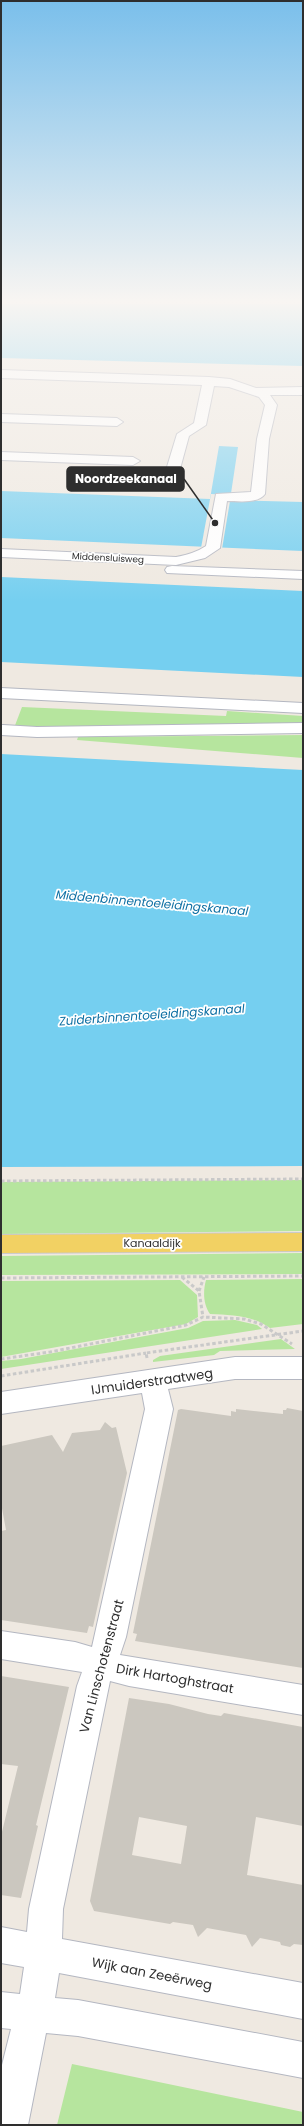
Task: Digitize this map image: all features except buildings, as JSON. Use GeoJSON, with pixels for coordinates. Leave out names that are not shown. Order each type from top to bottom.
{"type":"FeatureCollection","features":[{"type":"Feature","properties":{"kind":"main road","name":"Kanaaldijk"},"geometry":{"type":"LineString","coordinates":[[1,1244],[303,1242]]}},
{"type":"Feature","properties":{"kind":"street"},"geometry":{"type":"LineString","coordinates":[[170,480],[183,434],[200,425],[204,403]]}},
{"type":"Feature","properties":{"kind":"street","name":"Middensluisweg"},"geometry":{"type":"LineString","coordinates":[[1,553],[176,561],[186,560],[213,548],[221,497],[249,497],[258,494],[263,439],[271,405],[270,403]]}},
{"type":"Feature","properties":{"kind":"street"},"geometry":{"type":"LineString","coordinates":[[1,418],[117,422]]}},
{"type":"Feature","properties":{"kind":"street"},"geometry":{"type":"LineString","coordinates":[[1,456],[133,461]]}},
{"type":"Feature","properties":{"kind":"street"},"geometry":{"type":"LineString","coordinates":[[1,562],[303,575]]}},
{"type":"Feature","properties":{"kind":"street"},"geometry":{"type":"LineString","coordinates":[[1,693],[303,708]]}},
{"type":"Feature","properties":{"kind":"street"},"geometry":{"type":"LineString","coordinates":[[3,730],[37,732],[303,728]]}},
{"type":"Feature","properties":{"kind":"street","name":"IJmuiderstraatweg"},"geometry":{"type":"LineString","coordinates":[[1,1403],[299,1357]]}},
{"type":"Feature","properties":{"kind":"street","name":"Van Linschotenstraat"},"geometry":{"type":"LineString","coordinates":[[9,2125],[21,2061],[17,2012],[40,1983],[46,1909],[93,1686],[111,1637],[159,1409],[153,1380]]}},
{"type":"Feature","properties":{"kind":"street","name":"Dirk Hartoghstraat"},"geometry":{"type":"LineString","coordinates":[[1,1645],[75,1656],[129,1672],[303,1700]]}},
{"type":"Feature","properties":{"kind":"street","name":"Wijk aan Zeeërweg"},"geometry":{"type":"LineString","coordinates":[[1,1945],[303,2001]]}},
{"type":"Feature","properties":{"kind":"street"},"geometry":{"type":"LineString","coordinates":[[17,2012],[78,2018],[303,2060]]}},
{"type":"Feature","properties":{"kind":"path"},"geometry":{"type":"LineString","coordinates":[[1,1180],[303,1179]]}},
{"type":"Feature","properties":{"kind":"path"},"geometry":{"type":"LineString","coordinates":[[1,1278],[303,1276]]}},
{"type":"Feature","properties":{"kind":"path"},"geometry":{"type":"LineString","coordinates":[[182,1277],[199,1291]]}},
{"type":"Feature","properties":{"kind":"path"},"geometry":{"type":"LineString","coordinates":[[203,1317],[199,1291],[204,1277]]}},
{"type":"Feature","properties":{"kind":"path"},"geometry":{"type":"LineString","coordinates":[[1,1359],[50,1352],[186,1325],[203,1317],[234,1318],[254,1321],[285,1339],[299,1357]]}},
{"type":"Feature","properties":{"kind":"path"},"geometry":{"type":"LineString","coordinates":[[1,1376],[146,1353]]}},
{"type":"Feature","properties":{"kind":"green space"},"geometry":{"type":"Polygon","coordinates":[[[22,707],[226,716],[227,711],[303,716],[303,726],[14,728],[22,707]]]}},
{"type":"Feature","properties":{"kind":"green space"},"geometry":{"type":"Polygon","coordinates":[[[303,735],[303,758],[77,740],[78,737],[303,735]]]}},
{"type":"Feature","properties":{"kind":"green space"},"geometry":{"type":"Polygon","coordinates":[[[303,1180],[303,1231],[1,1234],[1,1182],[303,1180]]]}},
{"type":"Feature","properties":{"kind":"green space"},"geometry":{"type":"Polygon","coordinates":[[[303,1253],[303,1274],[1,1275],[1,1256],[303,1253]]]}},
{"type":"Feature","properties":{"kind":"green space"},"geometry":{"type":"Polygon","coordinates":[[[303,1279],[303,1324],[270,1328],[256,1320],[249,1318],[233,1315],[210,1314],[205,1302],[204,1289],[206,1280],[303,1279]]]}},
{"type":"Feature","properties":{"kind":"green space"},"geometry":{"type":"Polygon","coordinates":[[[180,1280],[197,1295],[198,1317],[186,1324],[1,1357],[1,1281],[180,1280]]]}},
{"type":"Feature","properties":{"kind":"green space"},"geometry":{"type":"Polygon","coordinates":[[[235,1320],[257,1325],[262,1329],[1,1369],[1,1361],[21,1359],[188,1328],[203,1321],[235,1320]]]}},
{"type":"Feature","properties":{"kind":"green space"},"geometry":{"type":"Polygon","coordinates":[[[281,1339],[295,1349],[220,1351],[214,1355],[153,1362],[153,1360],[160,1356],[281,1339]]]}},
{"type":"Feature","properties":{"kind":"green space"},"geometry":{"type":"Polygon","coordinates":[[[72,2064],[303,2112],[303,2125],[57,2125],[72,2064]]]}},
{"type":"Feature","properties":{"kind":"water"},"geometry":{"type":"Polygon","coordinates":[[[219,446],[238,447],[230,500],[303,502],[303,551],[1,538],[1,491],[210,499],[219,446]]]}},
{"type":"Feature","properties":{"kind":"water"},"geometry":{"type":"Polygon","coordinates":[[[1,577],[303,591],[303,677],[1,662],[1,577]]]}},
{"type":"Feature","properties":{"kind":"water"},"geometry":{"type":"Polygon","coordinates":[[[1,754],[303,770],[303,1166],[1,1167],[1,754]]]}},
{"type":"Feature","properties":{"kind":"pier"},"geometry":{"type":"Polygon","coordinates":[[[211,494],[231,495],[222,549],[201,548],[211,494]]]}},
{"type":"Feature","properties":{"kind":"place","name":"Noordzeekanaal"},"geometry":{"type":"Point","coordinates":[215,523]}},
{"type":"Feature","properties":{"kind":"water label","name":"Middenbinnentoeleidingskanaal"},"geometry":{"type":"Point","coordinates":[152,903]}},
{"type":"Feature","properties":{"kind":"water label","name":"Zuiderbinnentoeleidingskanaal"},"geometry":{"type":"Point","coordinates":[152,1015]}}]}
